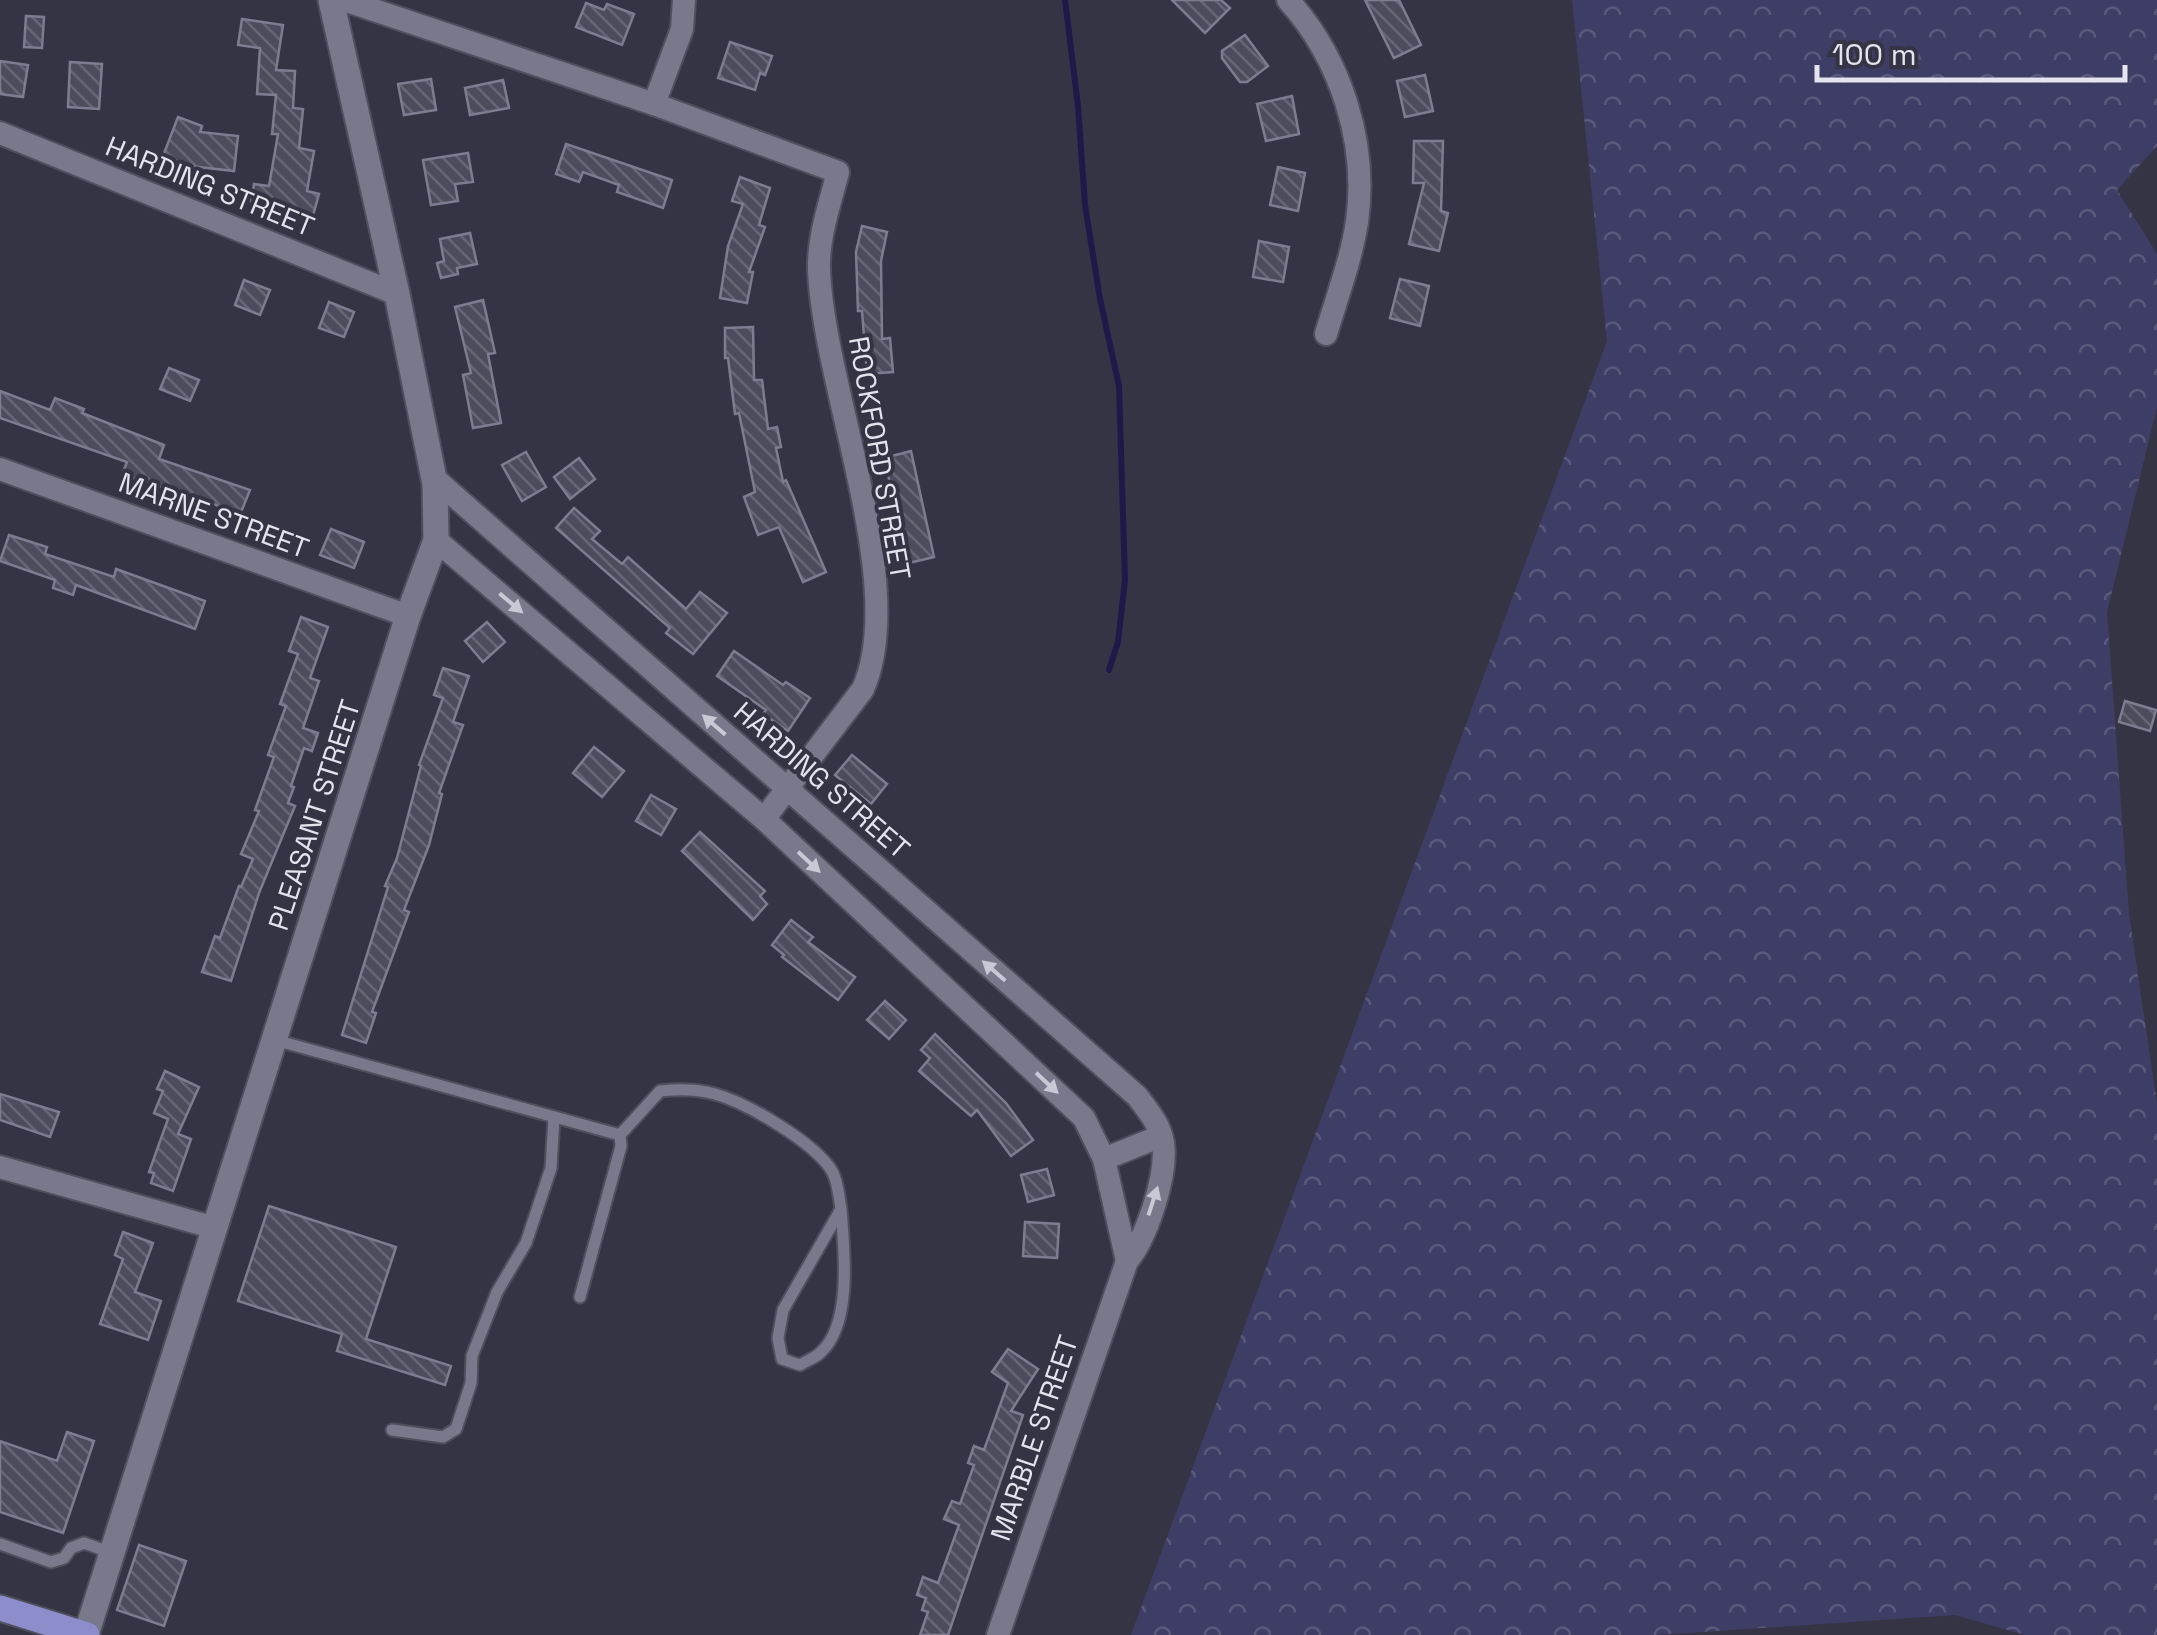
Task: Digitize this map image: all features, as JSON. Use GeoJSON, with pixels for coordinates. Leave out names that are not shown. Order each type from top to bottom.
{"type":"FeatureCollection","features":[{"type":"Feature","properties":{"kind":"main road"},"geometry":{"type":"LineString","coordinates":[[0,1608],[87,1635]]}},
{"type":"Feature","properties":{"kind":"street","name":"PLEASANT STREET"},"geometry":{"type":"LineString","coordinates":[[87,1635],[408,616],[436,540],[434,478],[331,0]]}},
{"type":"Feature","properties":{"kind":"street"},"geometry":{"type":"LineString","coordinates":[[344,0],[654,104],[682,28],[684,0]]}},
{"type":"Feature","properties":{"kind":"street"},"geometry":{"type":"LineString","coordinates":[[1288,0],[1330,64],[1357,144],[1357,220],[1326,334]]}},
{"type":"Feature","properties":{"kind":"street","name":"ROCKFORD STREET"},"geometry":{"type":"LineString","coordinates":[[654,104],[838,172],[819,268],[828,340],[870,544],[877,615],[875,644],[871,671],[863,689],[764,819]]}},
{"type":"Feature","properties":{"kind":"street","name":"HARDING STREET"},"geometry":{"type":"LineString","coordinates":[[0,134],[397,294]]}},
{"type":"Feature","properties":{"kind":"street","name":"MARNE STREET"},"geometry":{"type":"LineString","coordinates":[[0,470],[408,616]]}},
{"type":"Feature","properties":{"kind":"street","name":"HARDING STREET"},"geometry":{"type":"LineString","coordinates":[[434,478],[1137,1096],[1161,1136]]}},
{"type":"Feature","properties":{"kind":"street"},"geometry":{"type":"LineString","coordinates":[[436,540],[764,819],[1084,1118],[1104,1159],[1127,1260]]}},
{"type":"Feature","properties":{"kind":"street"},"geometry":{"type":"LineString","coordinates":[[1104,1159],[1161,1136]]}},
{"type":"Feature","properties":{"kind":"street","name":"MARBLE STREET"},"geometry":{"type":"LineString","coordinates":[[998,1635],[1127,1260],[1139,1248],[1164,1169],[1161,1136]]}},
{"type":"Feature","properties":{"kind":"street"},"geometry":{"type":"LineString","coordinates":[[0,1167],[215,1228]]}},
{"type":"Feature","properties":{"kind":"lane"},"geometry":{"type":"LineString","coordinates":[[274,1040],[620,1135]]}},
{"type":"Feature","properties":{"kind":"lane"},"geometry":{"type":"LineString","coordinates":[[580,1297],[621,1146],[620,1135],[660,1091],[716,1094],[769,1119],[818,1154],[834,1173],[841,1209],[844,1268],[842,1302],[834,1334],[820,1353],[800,1364],[782,1360],[778,1338],[784,1310],[841,1209]]}},
{"type":"Feature","properties":{"kind":"lane"},"geometry":{"type":"LineString","coordinates":[[392,1430],[443,1438],[456,1430],[470,1383],[472,1356],[497,1292],[526,1242],[551,1168],[554,1117]]}},
{"type":"Feature","properties":{"kind":"lane"},"geometry":{"type":"LineString","coordinates":[[0,1544],[52,1562],[84,1544],[112,1553]]}},
{"type":"Feature","properties":{"kind":"green space"},"geometry":{"type":"Polygon","coordinates":[[[1572,0],[2157,0],[2157,146],[2117,190],[2157,254],[2157,407],[2107,612],[2129,914],[2157,1104],[2157,1635],[2025,1635],[1955,1615],[1657,1635],[1131,1635],[1607,341],[1572,0]]]}},
{"type":"Feature","properties":{"kind":"building"},"geometry":{"type":"Polygon","coordinates":[[[1172,0],[1221,0],[1230,8],[1205,33],[1172,0]]]}},
{"type":"Feature","properties":{"kind":"building"},"geometry":{"type":"Polygon","coordinates":[[[1365,0],[1399,0],[1421,45],[1394,58],[1365,0]]]}},
{"type":"Feature","properties":{"kind":"building"},"geometry":{"type":"Polygon","coordinates":[[[586,3],[604,10],[607,4],[634,14],[622,45],[576,27],[586,3]]]}},
{"type":"Feature","properties":{"kind":"building"},"geometry":{"type":"Polygon","coordinates":[[[26,16],[44,17],[42,48],[24,47],[26,16]]]}},
{"type":"Feature","properties":{"kind":"building"},"geometry":{"type":"Polygon","coordinates":[[[242,19],[283,25],[276,70],[295,71],[293,108],[303,109],[299,148],[314,151],[307,191],[319,194],[312,219],[273,205],[251,202],[254,184],[269,186],[278,134],[272,134],[276,95],[257,94],[260,48],[238,45],[242,19]]]}},
{"type":"Feature","properties":{"kind":"building"},"geometry":{"type":"Polygon","coordinates":[[[1245,35],[1268,66],[1247,82],[1240,82],[1222,58],[1222,51],[1245,35]]]}},
{"type":"Feature","properties":{"kind":"building"},"geometry":{"type":"Polygon","coordinates":[[[730,42],[772,56],[765,75],[760,73],[755,90],[718,78],[730,42]]]}},
{"type":"Feature","properties":{"kind":"building"},"geometry":{"type":"Polygon","coordinates":[[[0,61],[28,65],[23,97],[0,94],[0,61]]]}},
{"type":"Feature","properties":{"kind":"building"},"geometry":{"type":"Polygon","coordinates":[[[70,62],[102,64],[99,109],[68,107],[70,62]]]}},
{"type":"Feature","properties":{"kind":"building"},"geometry":{"type":"Polygon","coordinates":[[[1425,75],[1433,111],[1405,117],[1397,81],[1425,75]]]}},
{"type":"Feature","properties":{"kind":"building"},"geometry":{"type":"Polygon","coordinates":[[[431,79],[436,110],[404,115],[398,84],[431,79]]]}},
{"type":"Feature","properties":{"kind":"building"},"geometry":{"type":"Polygon","coordinates":[[[503,80],[509,108],[470,115],[465,88],[503,80]]]}},
{"type":"Feature","properties":{"kind":"building"},"geometry":{"type":"Polygon","coordinates":[[[1292,96],[1299,134],[1266,141],[1257,104],[1292,96]]]}},
{"type":"Feature","properties":{"kind":"building"},"geometry":{"type":"Polygon","coordinates":[[[178,117],[202,126],[200,132],[238,136],[234,171],[190,166],[163,156],[178,117]]]}},
{"type":"Feature","properties":{"kind":"building"},"geometry":{"type":"Polygon","coordinates":[[[1414,141],[1443,141],[1441,211],[1448,213],[1439,251],[1409,244],[1424,183],[1413,183],[1414,141]]]}},
{"type":"Feature","properties":{"kind":"building"},"geometry":{"type":"Polygon","coordinates":[[[566,144],[672,180],[663,208],[617,192],[619,185],[583,172],[579,182],[556,174],[566,144]]]}},
{"type":"Feature","properties":{"kind":"building"},"geometry":{"type":"Polygon","coordinates":[[[468,153],[473,182],[455,184],[458,201],[431,205],[423,160],[468,153]]]}},
{"type":"Feature","properties":{"kind":"building"},"geometry":{"type":"Polygon","coordinates":[[[1278,167],[1305,173],[1298,211],[1270,205],[1278,167]]]}},
{"type":"Feature","properties":{"kind":"building"},"geometry":{"type":"Polygon","coordinates":[[[740,177],[770,188],[759,225],[765,227],[749,272],[753,272],[747,303],[720,298],[728,246],[743,204],[732,201],[740,177]]]}},
{"type":"Feature","properties":{"kind":"building"},"geometry":{"type":"Polygon","coordinates":[[[862,226],[887,232],[881,261],[882,339],[890,338],[893,372],[867,374],[862,311],[858,311],[856,252],[862,226]]]}},
{"type":"Feature","properties":{"kind":"building"},"geometry":{"type":"Polygon","coordinates":[[[470,233],[477,264],[457,268],[458,274],[441,278],[437,263],[444,261],[440,239],[470,233]]]}},
{"type":"Feature","properties":{"kind":"building"},"geometry":{"type":"Polygon","coordinates":[[[1259,241],[1289,247],[1283,282],[1253,277],[1259,241]]]}},
{"type":"Feature","properties":{"kind":"building"},"geometry":{"type":"Polygon","coordinates":[[[1400,279],[1429,286],[1420,326],[1390,318],[1400,279]]]}},
{"type":"Feature","properties":{"kind":"building"},"geometry":{"type":"Polygon","coordinates":[[[244,280],[270,290],[260,315],[235,305],[244,280]]]}},
{"type":"Feature","properties":{"kind":"building"},"geometry":{"type":"Polygon","coordinates":[[[483,300],[495,353],[488,354],[501,423],[473,428],[463,375],[471,373],[455,307],[483,300]]]}},
{"type":"Feature","properties":{"kind":"building"},"geometry":{"type":"Polygon","coordinates":[[[329,302],[354,312],[344,337],[319,328],[329,302]]]}},
{"type":"Feature","properties":{"kind":"building"},"geometry":{"type":"Polygon","coordinates":[[[753,327],[754,380],[762,380],[768,429],[777,427],[781,447],[776,448],[783,482],[786,480],[826,572],[803,582],[779,527],[758,535],[744,497],[755,492],[739,413],[735,414],[725,358],[725,328],[753,327]]]}},
{"type":"Feature","properties":{"kind":"building"},"geometry":{"type":"Polygon","coordinates":[[[169,368],[199,380],[190,401],[160,389],[169,368]]]}},
{"type":"Feature","properties":{"kind":"building"},"geometry":{"type":"Polygon","coordinates":[[[0,391],[50,410],[55,398],[84,409],[82,413],[164,445],[159,459],[250,490],[239,517],[212,503],[122,475],[127,462],[0,418],[0,391]]]}},
{"type":"Feature","properties":{"kind":"building"},"geometry":{"type":"Polygon","coordinates":[[[911,451],[934,557],[909,563],[884,458],[911,451]]]}},
{"type":"Feature","properties":{"kind":"building"},"geometry":{"type":"Polygon","coordinates":[[[526,452],[546,487],[522,501],[502,465],[526,452]]]}},
{"type":"Feature","properties":{"kind":"building"},"geometry":{"type":"Polygon","coordinates":[[[579,458],[595,479],[570,499],[554,477],[579,458]]]}},
{"type":"Feature","properties":{"kind":"building"},"geometry":{"type":"Polygon","coordinates":[[[574,508],[600,531],[592,539],[622,564],[628,557],[686,609],[700,592],[727,613],[693,654],[666,633],[670,628],[556,528],[574,508]]]}},
{"type":"Feature","properties":{"kind":"building"},"geometry":{"type":"Polygon","coordinates":[[[331,529],[364,542],[354,568],[320,555],[331,529]]]}},
{"type":"Feature","properties":{"kind":"building"},"geometry":{"type":"Polygon","coordinates":[[[9,535],[47,547],[45,554],[114,577],[116,569],[205,601],[195,629],[76,585],[73,595],[53,588],[55,580],[0,561],[9,535]]]}},
{"type":"Feature","properties":{"kind":"building"},"geometry":{"type":"Polygon","coordinates":[[[301,617],[328,627],[310,678],[319,681],[303,728],[318,733],[312,751],[304,748],[288,803],[295,806],[259,893],[231,981],[202,972],[253,859],[241,854],[259,811],[255,810],[274,757],[268,755],[286,706],[280,704],[298,654],[289,651],[301,617]]]}},
{"type":"Feature","properties":{"kind":"building"},"geometry":{"type":"Polygon","coordinates":[[[487,622],[505,642],[483,662],[465,641],[487,622]]]}},
{"type":"Feature","properties":{"kind":"building"},"geometry":{"type":"Polygon","coordinates":[[[734,651],[783,685],[786,682],[810,698],[788,731],[763,714],[766,710],[717,676],[734,651]]]}},
{"type":"Feature","properties":{"kind":"building"},"geometry":{"type":"Polygon","coordinates":[[[443,668],[469,676],[453,722],[463,725],[439,793],[442,794],[429,845],[404,910],[409,912],[372,1012],[376,1013],[366,1043],[342,1035],[388,887],[385,886],[397,858],[419,765],[443,698],[434,695],[443,668]]]}},
{"type":"Feature","properties":{"kind":"building"},"geometry":{"type":"Polygon","coordinates":[[[2125,701],[2156,710],[2150,731],[2119,722],[2125,701]]]}},
{"type":"Feature","properties":{"kind":"building"},"geometry":{"type":"Polygon","coordinates":[[[594,747],[624,771],[602,797],[573,773],[594,747]]]}},
{"type":"Feature","properties":{"kind":"building"},"geometry":{"type":"Polygon","coordinates":[[[852,755],[887,784],[871,804],[835,775],[852,755]]]}},
{"type":"Feature","properties":{"kind":"building"},"geometry":{"type":"Polygon","coordinates":[[[651,795],[676,809],[661,835],[636,821],[651,795]]]}},
{"type":"Feature","properties":{"kind":"building"},"geometry":{"type":"Polygon","coordinates":[[[700,832],[765,891],[760,896],[767,904],[753,920],[682,851],[700,832]]]}},
{"type":"Feature","properties":{"kind":"building"},"geometry":{"type":"Polygon","coordinates":[[[791,920],[813,937],[808,942],[855,977],[838,1000],[772,945],[791,920]]]}},
{"type":"Feature","properties":{"kind":"building"},"geometry":{"type":"Polygon","coordinates":[[[885,1001],[906,1020],[889,1039],[867,1020],[885,1001]]]}},
{"type":"Feature","properties":{"kind":"building"},"geometry":{"type":"Polygon","coordinates":[[[935,1034],[1006,1103],[1033,1140],[1011,1156],[977,1110],[971,1116],[919,1071],[930,1058],[921,1050],[935,1034]]]}},
{"type":"Feature","properties":{"kind":"building"},"geometry":{"type":"Polygon","coordinates":[[[165,1071],[199,1087],[178,1134],[191,1139],[173,1191],[151,1183],[154,1173],[149,1172],[168,1119],[154,1113],[163,1091],[157,1089],[165,1071]]]}},
{"type":"Feature","properties":{"kind":"building"},"geometry":{"type":"Polygon","coordinates":[[[0,1094],[59,1112],[50,1137],[0,1120],[0,1094]]]}},
{"type":"Feature","properties":{"kind":"building"},"geometry":{"type":"Polygon","coordinates":[[[1047,1169],[1054,1195],[1028,1202],[1021,1175],[1047,1169]]]}},
{"type":"Feature","properties":{"kind":"building"},"geometry":{"type":"Polygon","coordinates":[[[269,1206],[396,1247],[366,1339],[451,1366],[445,1385],[337,1351],[342,1334],[238,1301],[269,1206]]]}},
{"type":"Feature","properties":{"kind":"building"},"geometry":{"type":"Polygon","coordinates":[[[1025,1222],[1059,1224],[1057,1258],[1023,1256],[1025,1222]]]}},
{"type":"Feature","properties":{"kind":"building"},"geometry":{"type":"Polygon","coordinates":[[[123,1232],[153,1243],[135,1292],[161,1301],[148,1340],[100,1324],[123,1259],[115,1255],[123,1232]]]}},
{"type":"Feature","properties":{"kind":"building"},"geometry":{"type":"Polygon","coordinates":[[[1008,1349],[1038,1369],[1011,1411],[1023,1415],[948,1635],[920,1635],[928,1612],[922,1610],[926,1598],[917,1595],[923,1577],[938,1583],[959,1525],[944,1519],[952,1501],[960,1504],[974,1465],[968,1463],[974,1446],[984,1450],[1008,1383],[992,1372],[1008,1349]]]}},
{"type":"Feature","properties":{"kind":"building"},"geometry":{"type":"Polygon","coordinates":[[[67,1432],[94,1441],[63,1533],[0,1512],[0,1441],[57,1461],[67,1432]]]}},
{"type":"Feature","properties":{"kind":"building"},"geometry":{"type":"Polygon","coordinates":[[[139,1545],[186,1561],[164,1626],[117,1610],[139,1545]]]}},
{"type":"Feature","properties":{"kind":"waterway"},"geometry":{"type":"LineString","coordinates":[[1065,0],[1085,205],[1119,386],[1125,580],[1118,642],[1109,670]]}}]}
